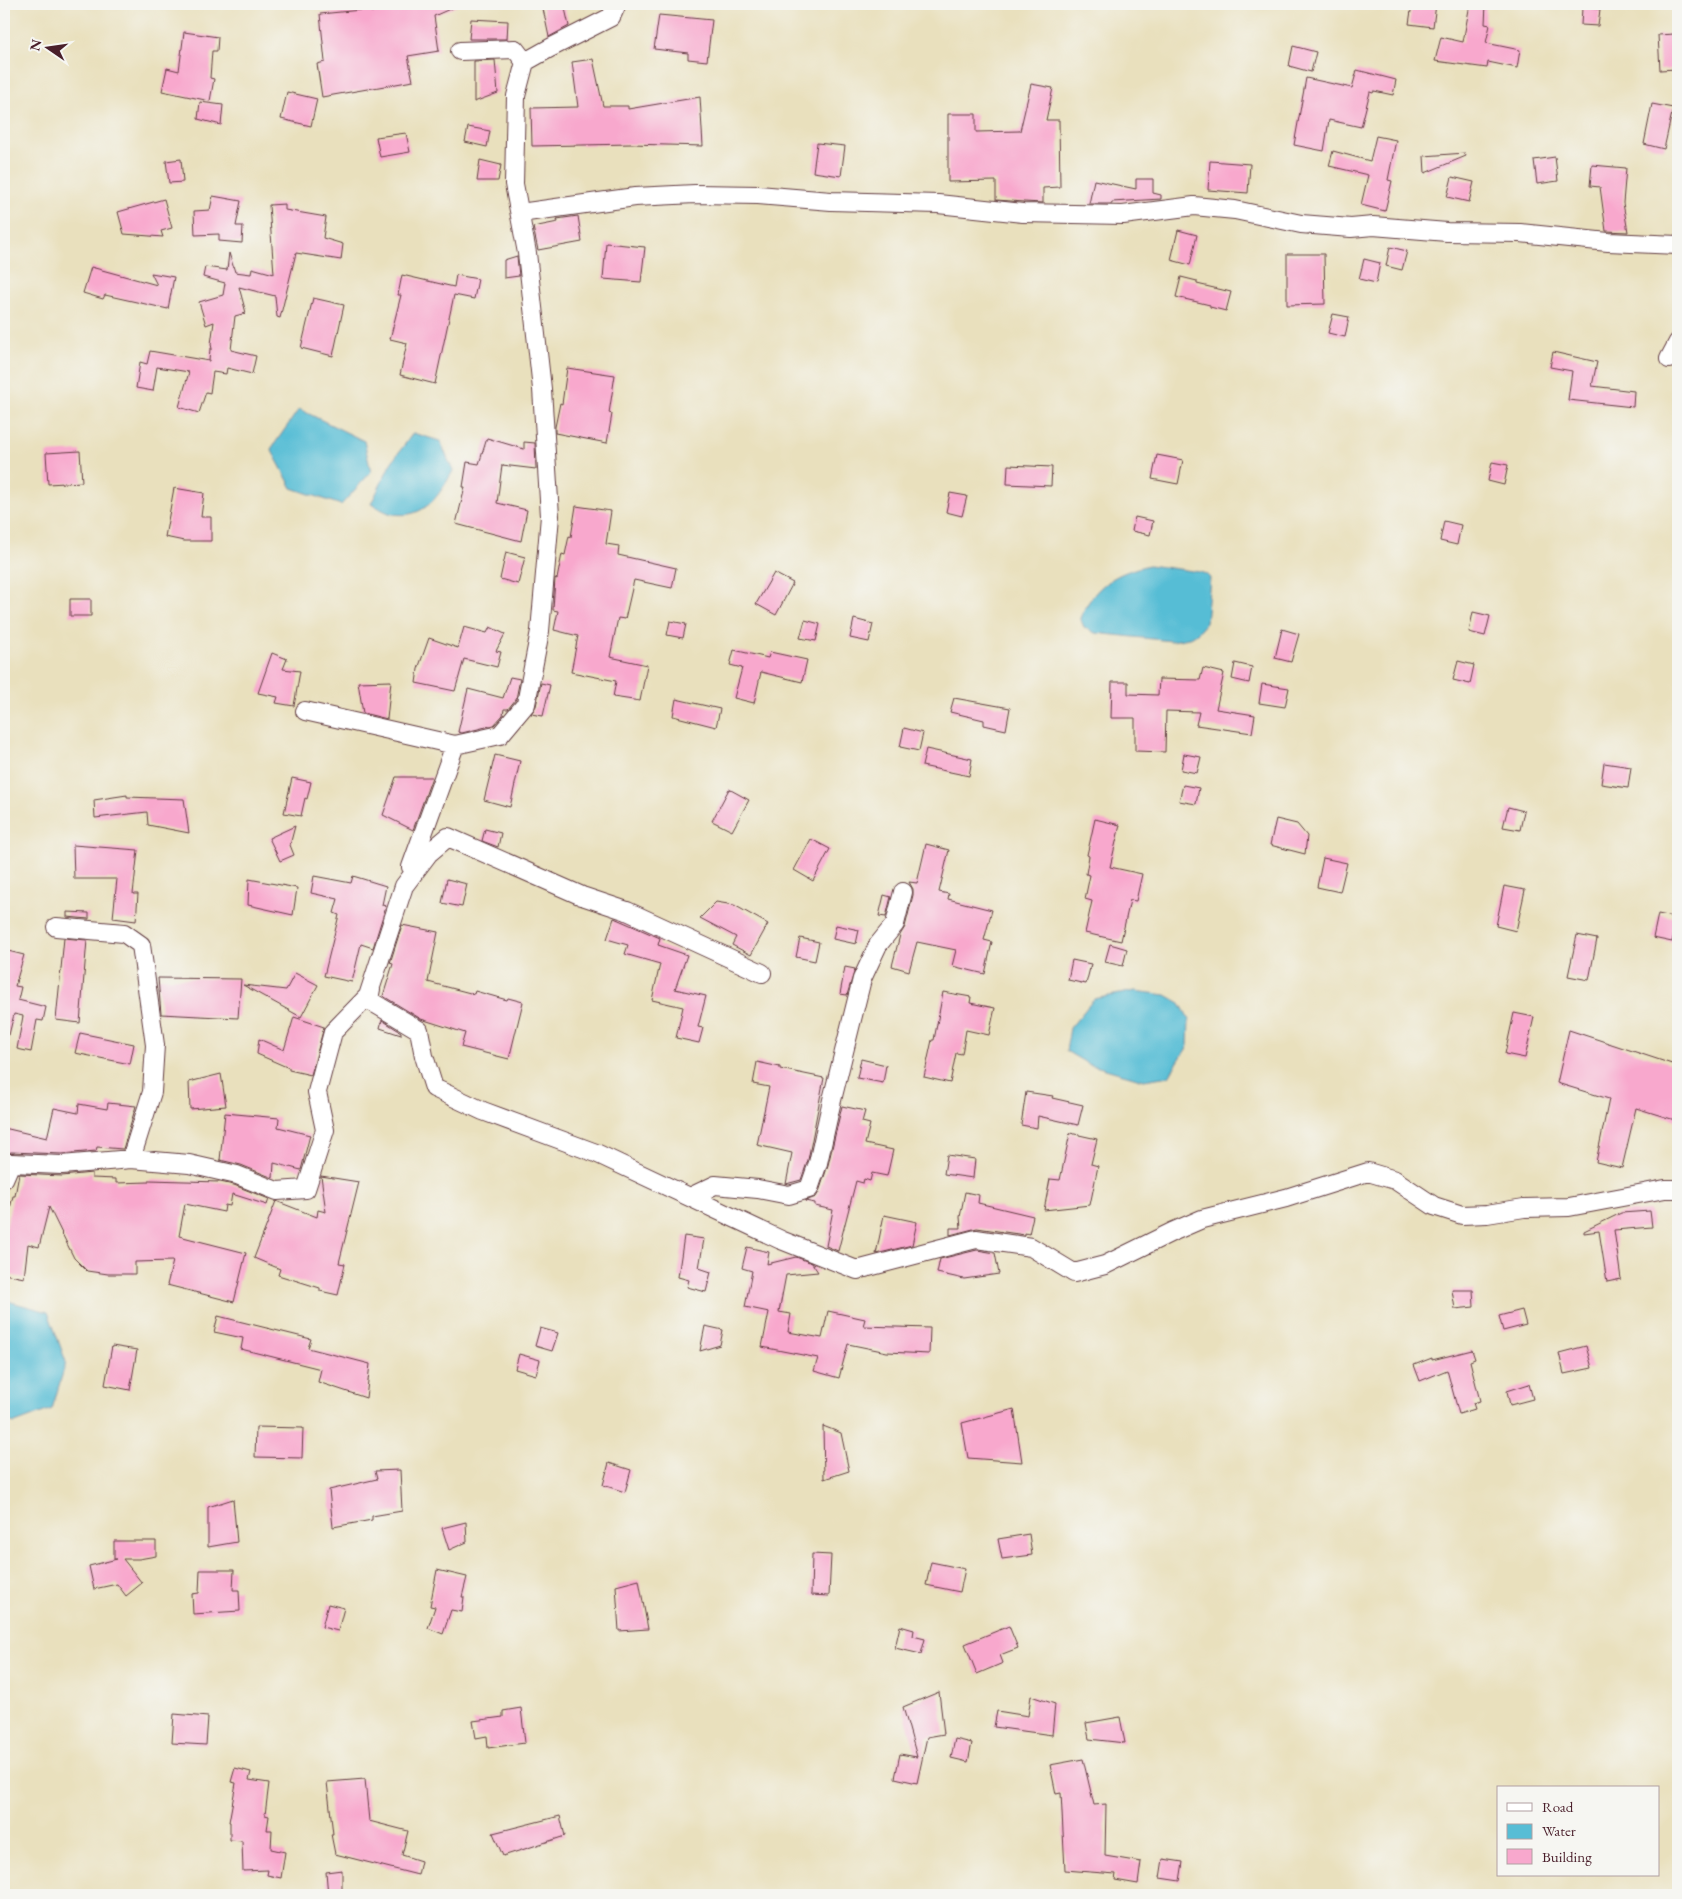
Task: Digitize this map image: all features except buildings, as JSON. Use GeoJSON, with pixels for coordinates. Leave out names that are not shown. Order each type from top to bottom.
{"type":"FeatureCollection","features":[{"type":"Feature","properties":{"kind":"street"},"geometry":{"type":"LineString","coordinates":[[305,711],[455,745],[500,735],[526,704],[540,631],[550,516],[542,389],[527,253],[514,184],[516,96],[525,62],[611,17],[617,4]]}},
{"type":"Feature","properties":{"kind":"street"},"geometry":{"type":"LineString","coordinates":[[460,51],[515,49],[525,62]]}},
{"type":"Feature","properties":{"kind":"street"},"geometry":{"type":"LineString","coordinates":[[520,213],[635,197],[695,194],[758,195],[831,201],[938,204],[1024,213],[1124,215],[1194,206],[1235,210],[1301,224],[1351,228],[1373,226],[1447,232],[1520,233],[1608,242],[1678,245]]}},
{"type":"Feature","properties":{"kind":"street"},"geometry":{"type":"LineString","coordinates":[[1668,359],[1678,342]]}},
{"type":"Feature","properties":{"kind":"street"},"geometry":{"type":"LineString","coordinates":[[6,1167],[62,1165],[131,1159],[188,1164],[237,1175],[277,1191],[306,1190],[325,1130],[317,1092],[333,1032],[370,994],[384,945],[455,745]]}},
{"type":"Feature","properties":{"kind":"street"},"geometry":{"type":"LineString","coordinates":[[762,973],[627,911],[582,896],[448,837],[429,853],[404,886],[366,998],[419,1030],[424,1056],[434,1088],[483,1111],[596,1154],[780,1240],[857,1270],[976,1239],[1031,1247],[1074,1273],[1105,1265],[1202,1219],[1286,1198],[1368,1172],[1395,1180],[1434,1206],[1462,1215],[1487,1214],[1524,1208],[1569,1207],[1665,1189],[1678,1189]]}},
{"type":"Feature","properties":{"kind":"street"},"geometry":{"type":"LineString","coordinates":[[690,1197],[715,1185],[758,1189],[788,1196],[809,1189],[818,1163],[862,979],[878,945],[895,924],[902,892]]}},
{"type":"Feature","properties":{"kind":"street"},"geometry":{"type":"LineString","coordinates":[[56,927],[124,933],[141,944],[155,1045],[152,1092],[131,1159]]}},
{"type":"Feature","properties":{"kind":"water"},"geometry":{"type":"Polygon","coordinates":[[[299,409],[364,441],[371,472],[341,505],[292,488],[271,449],[299,409]]]}},
{"type":"Feature","properties":{"kind":"water"},"geometry":{"type":"Polygon","coordinates":[[[413,433],[440,441],[453,471],[437,496],[423,509],[404,515],[390,513],[371,504],[391,463],[413,433]]]}},
{"type":"Feature","properties":{"kind":"water"},"geometry":{"type":"Polygon","coordinates":[[[1149,565],[1200,572],[1210,578],[1206,623],[1197,633],[1189,638],[1172,641],[1095,633],[1084,627],[1080,618],[1099,589],[1107,582],[1126,572],[1149,565]]]}},
{"type":"Feature","properties":{"kind":"water"},"geometry":{"type":"Polygon","coordinates":[[[1135,991],[1166,995],[1180,1003],[1189,1019],[1188,1046],[1169,1076],[1144,1080],[1088,1064],[1066,1051],[1070,1028],[1094,999],[1135,991]]]}},
{"type":"Feature","properties":{"kind":"water"},"geometry":{"type":"Polygon","coordinates":[[[4,1300],[48,1312],[66,1362],[52,1409],[15,1423],[4,1420],[4,1300]]]}}]}
